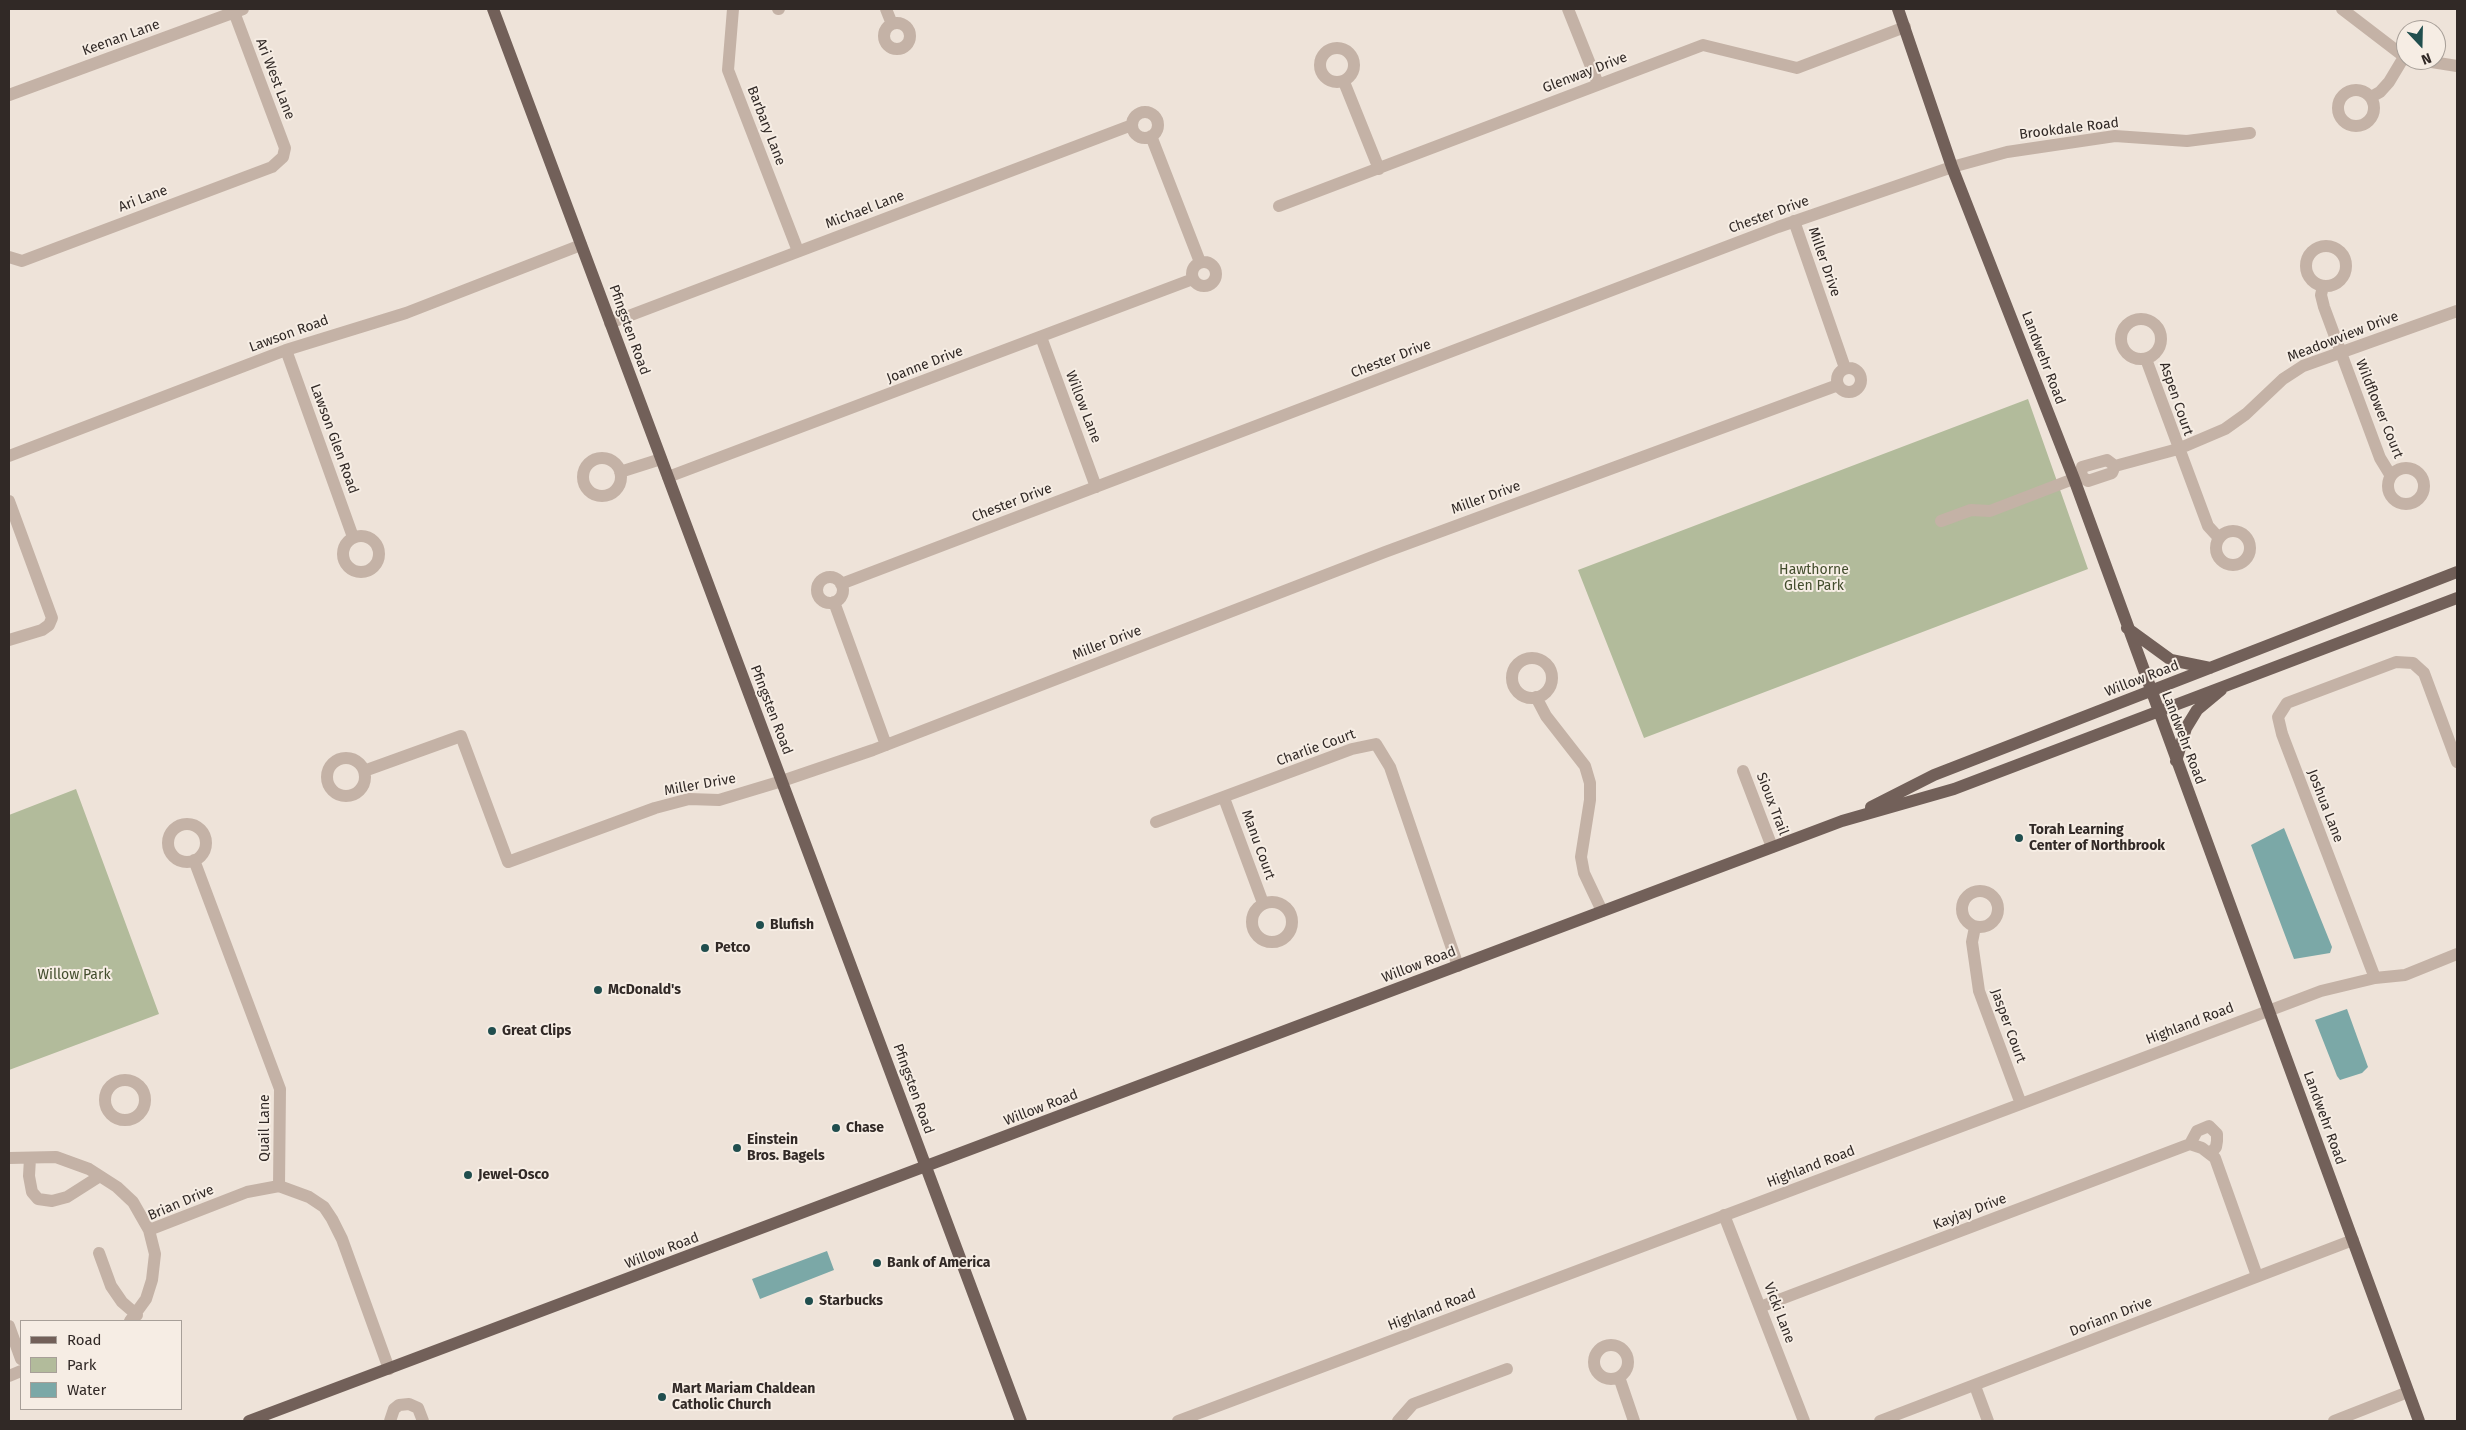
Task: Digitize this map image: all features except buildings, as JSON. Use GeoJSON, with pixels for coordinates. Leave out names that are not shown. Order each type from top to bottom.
{"type":"FeatureCollection","features":[{"type":"Feature","properties":{"kind":"main road","name":"Pfingsten Road"},"geometry":{"type":"LineString","coordinates":[[493,9],[1021,1421]]}},
{"type":"Feature","properties":{"kind":"main road","name":"Landwehr Road"},"geometry":{"type":"LineString","coordinates":[[1898,9],[1952,167],[2077,478],[2150,692],[2269,1010],[2419,1421]]}},
{"type":"Feature","properties":{"kind":"main road","name":"Willow Road"},"geometry":{"type":"LineString","coordinates":[[1842,821],[1934,776],[2457,572]]}},
{"type":"Feature","properties":{"kind":"main road","name":"Willow Road"},"geometry":{"type":"LineString","coordinates":[[249,1421],[926,1168],[1772,847],[1842,821],[1954,789],[2157,710],[2457,598]]}},
{"type":"Feature","properties":{"kind":"main road"},"geometry":{"type":"LineString","coordinates":[[2127,628],[2171,660],[2211,669]]}},
{"type":"Feature","properties":{"kind":"main road"},"geometry":{"type":"LineString","coordinates":[[2176,761],[2186,728],[2198,710],[2230,683]]}},
{"type":"Feature","properties":{"kind":"street","name":"Barbary Lane"},"geometry":{"type":"LineString","coordinates":[[733,9],[728,70],[798,251]]}},
{"type":"Feature","properties":{"kind":"street"},"geometry":{"type":"LineString","coordinates":[[886,9],[892,24]]}},
{"type":"Feature","properties":{"kind":"street"},"geometry":{"type":"LineString","coordinates":[[1568,9],[1598,84]]}},
{"type":"Feature","properties":{"kind":"street"},"geometry":{"type":"LineString","coordinates":[[2342,9],[2396,51]]}},
{"type":"Feature","properties":{"kind":"street","name":"Keenan Lane"},"geometry":{"type":"LineString","coordinates":[[9,95],[238,10]]}},
{"type":"Feature","properties":{"kind":"street","name":"Ari West Lane"},"geometry":{"type":"LineString","coordinates":[[238,10],[285,148],[283,157]]}},
{"type":"Feature","properties":{"kind":"street","name":"Glenway Drive"},"geometry":{"type":"LineString","coordinates":[[1279,206],[1703,45],[1796,68],[1905,27]]}},
{"type":"Feature","properties":{"kind":"street"},"geometry":{"type":"LineString","coordinates":[[2371,97],[2380,92],[2397,70]]}},
{"type":"Feature","properties":{"kind":"street"},"geometry":{"type":"LineString","coordinates":[[1344,82],[1379,169]]}},
{"type":"Feature","properties":{"kind":"street"},"geometry":{"type":"LineString","coordinates":[[1141,112],[1153,115],[1158,126],[1151,136],[1138,136],[1132,125],[1134,117],[1141,112]]}},
{"type":"Feature","properties":{"kind":"street","name":"Michael Lane"},"geometry":{"type":"LineString","coordinates":[[610,323],[1132,125]]}},
{"type":"Feature","properties":{"kind":"street","name":"Brookdale Road"},"geometry":{"type":"LineString","coordinates":[[1952,167],[2007,152],[2115,136],[2187,141],[2250,133]]}},
{"type":"Feature","properties":{"kind":"street"},"geometry":{"type":"LineString","coordinates":[[1151,136],[1200,262]]}},
{"type":"Feature","properties":{"kind":"street","name":"Ari Lane"},"geometry":{"type":"LineString","coordinates":[[9,258],[22,261],[272,166],[283,157]]}},
{"type":"Feature","properties":{"kind":"street","name":"Chester Drive"},"geometry":{"type":"LineString","coordinates":[[842,584],[1794,222],[1952,167]]}},
{"type":"Feature","properties":{"kind":"street","name":"Miller Drive"},"geometry":{"type":"LineString","coordinates":[[1794,222],[1845,368]]}},
{"type":"Feature","properties":{"kind":"street","name":"Lawson Road"},"geometry":{"type":"LineString","coordinates":[[9,456],[286,350],[406,312],[581,245]]}},
{"type":"Feature","properties":{"kind":"street"},"geometry":{"type":"LineString","coordinates":[[1200,262],[1208,262],[1215,267],[1216,279],[1206,286],[1198,284],[1193,279],[1194,267],[1200,262]]}},
{"type":"Feature","properties":{"kind":"street","name":"Joanne Drive"},"geometry":{"type":"LineString","coordinates":[[668,477],[1193,279]]}},
{"type":"Feature","properties":{"kind":"street","name":"Wildflower Court"},"geometry":{"type":"LineString","coordinates":[[2323,286],[2321,295],[2324,307],[2340,353],[2380,458],[2391,476]]}},
{"type":"Feature","properties":{"kind":"street","name":"Meadowview Drive"},"geometry":{"type":"LineString","coordinates":[[2077,478],[2082,467],[2107,460],[2115,466],[2178,449],[2213,435],[2236,422],[2291,372],[2457,312]]}},
{"type":"Feature","properties":{"kind":"street","name":"Willow Lane"},"geometry":{"type":"LineString","coordinates":[[1040,337],[1096,488]]}},
{"type":"Feature","properties":{"kind":"street","name":"Lawson Glen Road"},"geometry":{"type":"LineString","coordinates":[[286,350],[353,537]]}},
{"type":"Feature","properties":{"kind":"street","name":"Aspen Court"},"geometry":{"type":"LineString","coordinates":[[2146,358],[2208,526],[2219,538]]}},
{"type":"Feature","properties":{"kind":"street"},"geometry":{"type":"LineString","coordinates":[[1845,368],[1853,368],[1859,372],[1861,383],[1852,391],[1844,391],[1838,385],[1838,377],[1845,368]]}},
{"type":"Feature","properties":{"kind":"street","name":"Miller Drive"},"geometry":{"type":"LineString","coordinates":[[364,771],[461,736],[508,862],[655,808],[689,799],[719,800],[782,781],[886,745],[1384,552],[1838,385]]}},
{"type":"Feature","properties":{"kind":"street"},"geometry":{"type":"LineString","coordinates":[[620,472],[661,459]]}},
{"type":"Feature","properties":{"kind":"street"},"geometry":{"type":"LineString","coordinates":[[1941,522],[1971,510],[1990,511],[2077,478]]}},
{"type":"Feature","properties":{"kind":"street"},"geometry":{"type":"LineString","coordinates":[[9,501],[52,618],[49,625],[42,630],[9,640]]}},
{"type":"Feature","properties":{"kind":"street"},"geometry":{"type":"LineString","coordinates":[[832,577],[842,584],[842,595],[834,602],[826,603],[819,598],[816,591],[818,583],[824,578],[832,577]]}},
{"type":"Feature","properties":{"kind":"street"},"geometry":{"type":"LineString","coordinates":[[834,602],[886,745]]}},
{"type":"Feature","properties":{"kind":"street","name":"Joshua Lane"},"geometry":{"type":"LineString","coordinates":[[2376,978],[2282,734],[2278,717],[2287,703],[2396,662],[2413,663],[2424,673],[2457,762]]}},
{"type":"Feature","properties":{"kind":"street"},"geometry":{"type":"LineString","coordinates":[[1536,697],[1546,716],[1585,766],[1590,783],[1590,800],[1580,857],[1584,873],[1602,911]]}},
{"type":"Feature","properties":{"kind":"street","name":"Charlie Court"},"geometry":{"type":"LineString","coordinates":[[1156,822],[1352,749],[1376,744],[1390,767],[1458,966]]}},
{"type":"Feature","properties":{"kind":"street","name":"Sioux Trail"},"geometry":{"type":"LineString","coordinates":[[1743,771],[1772,847]]}},
{"type":"Feature","properties":{"kind":"street","name":"Manu Court"},"geometry":{"type":"LineString","coordinates":[[1224,798],[1264,903]]}},
{"type":"Feature","properties":{"kind":"street","name":"Quail Lane"},"geometry":{"type":"LineString","coordinates":[[194,860],[280,1089],[279,1186]]}},
{"type":"Feature","properties":{"kind":"street","name":"Jasper Court"},"geometry":{"type":"LineString","coordinates":[[1975,927],[1972,942],[1979,991],[2021,1104]]}},
{"type":"Feature","properties":{"kind":"street","name":"Highland Road"},"geometry":{"type":"LineString","coordinates":[[1178,1421],[2269,1010],[2321,992],[2376,978],[2405,975],[2457,954]]}},
{"type":"Feature","properties":{"kind":"street","name":"Kayjay Drive"},"geometry":{"type":"LineString","coordinates":[[1760,1307],[2190,1144],[2197,1131],[2209,1126],[2217,1134],[2216,1147],[2210,1154]]}},
{"type":"Feature","properties":{"kind":"street"},"geometry":{"type":"LineString","coordinates":[[2190,1144],[2202,1148],[2215,1158],[2257,1276]]}},
{"type":"Feature","properties":{"kind":"street"},"geometry":{"type":"LineString","coordinates":[[9,1158],[56,1157],[89,1169],[118,1187],[133,1202],[149,1230]]}},
{"type":"Feature","properties":{"kind":"street"},"geometry":{"type":"LineString","coordinates":[[30,1158],[29,1176],[32,1192],[38,1199],[52,1202],[67,1197],[100,1176]]}},
{"type":"Feature","properties":{"kind":"street"},"geometry":{"type":"LineString","coordinates":[[279,1186],[309,1196],[324,1207],[332,1218],[342,1239],[389,1370]]}},
{"type":"Feature","properties":{"kind":"street","name":"Brian Drive"},"geometry":{"type":"LineString","coordinates":[[99,1253],[111,1286],[134,1318],[146,1299],[152,1280],[155,1254],[149,1230],[247,1192],[279,1186]]}},
{"type":"Feature","properties":{"kind":"street","name":"Vicki Lane"},"geometry":{"type":"LineString","coordinates":[[1724,1215],[1804,1421]]}},
{"type":"Feature","properties":{"kind":"street","name":"Doriann Drive"},"geometry":{"type":"LineString","coordinates":[[1880,1421],[2353,1240]]}},
{"type":"Feature","properties":{"kind":"street"},"geometry":{"type":"LineString","coordinates":[[9,1326],[20,1356]]}},
{"type":"Feature","properties":{"kind":"street"},"geometry":{"type":"LineString","coordinates":[[1398,1421],[1413,1404],[1507,1369]]}},
{"type":"Feature","properties":{"kind":"street"},"geometry":{"type":"LineString","coordinates":[[1619,1377],[1634,1421]]}},
{"type":"Feature","properties":{"kind":"street"},"geometry":{"type":"LineString","coordinates":[[1975,1386],[1988,1421]]}},
{"type":"Feature","properties":{"kind":"street"},"geometry":{"type":"LineString","coordinates":[[2334,1421],[2408,1392]]}},
{"type":"Feature","properties":{"kind":"street"},"geometry":{"type":"LineString","coordinates":[[390,1421],[394,1409],[409,1404],[418,1408],[423,1421]]}},
{"type":"Feature","properties":{"kind":"green space","name":"Hawthorne Glen Park"},"geometry":{"type":"Polygon","coordinates":[[[2028,399],[2088,569],[1644,738],[1578,570],[2028,399]]]}},
{"type":"Feature","properties":{"kind":"green space","name":"Willow Park"},"geometry":{"type":"Polygon","coordinates":[[[76,789],[159,1014],[9,1070],[9,815],[76,789]]]}},
{"type":"Feature","properties":{"kind":"water"},"geometry":{"type":"Polygon","coordinates":[[[2284,828],[2332,947],[2330,953],[2294,959],[2251,845],[2284,828]]]}},
{"type":"Feature","properties":{"kind":"water"},"geometry":{"type":"Polygon","coordinates":[[[2347,1009],[2368,1067],[2362,1073],[2340,1080],[2315,1020],[2347,1009]]]}},
{"type":"Feature","properties":{"kind":"water"},"geometry":{"type":"Polygon","coordinates":[[[827,1251],[834,1270],[760,1299],[752,1279],[827,1251]]]}},
{"type":"Feature","properties":{"kind":"place","name":"Torah Learning Center of Northbrook"},"geometry":{"type":"Point","coordinates":[2019,838]}},
{"type":"Feature","properties":{"kind":"place","name":"Blufish"},"geometry":{"type":"Point","coordinates":[760,925]}},
{"type":"Feature","properties":{"kind":"place","name":"Petco"},"geometry":{"type":"Point","coordinates":[705,948]}},
{"type":"Feature","properties":{"kind":"place","name":"McDonald's"},"geometry":{"type":"Point","coordinates":[598,990]}},
{"type":"Feature","properties":{"kind":"place","name":"Great Clips"},"geometry":{"type":"Point","coordinates":[492,1031]}},
{"type":"Feature","properties":{"kind":"place","name":"Chase"},"geometry":{"type":"Point","coordinates":[836,1128]}},
{"type":"Feature","properties":{"kind":"place","name":"Einstein Bros. Bagels"},"geometry":{"type":"Point","coordinates":[737,1148]}},
{"type":"Feature","properties":{"kind":"place","name":"Jewel-Osco"},"geometry":{"type":"Point","coordinates":[468,1175]}},
{"type":"Feature","properties":{"kind":"place","name":"Bank of America"},"geometry":{"type":"Point","coordinates":[877,1263]}},
{"type":"Feature","properties":{"kind":"place","name":"Starbucks"},"geometry":{"type":"Point","coordinates":[809,1301]}},
{"type":"Feature","properties":{"kind":"place","name":"Mart Mariam Chaldean Catholic Church"},"geometry":{"type":"Point","coordinates":[662,1397]}}]}
